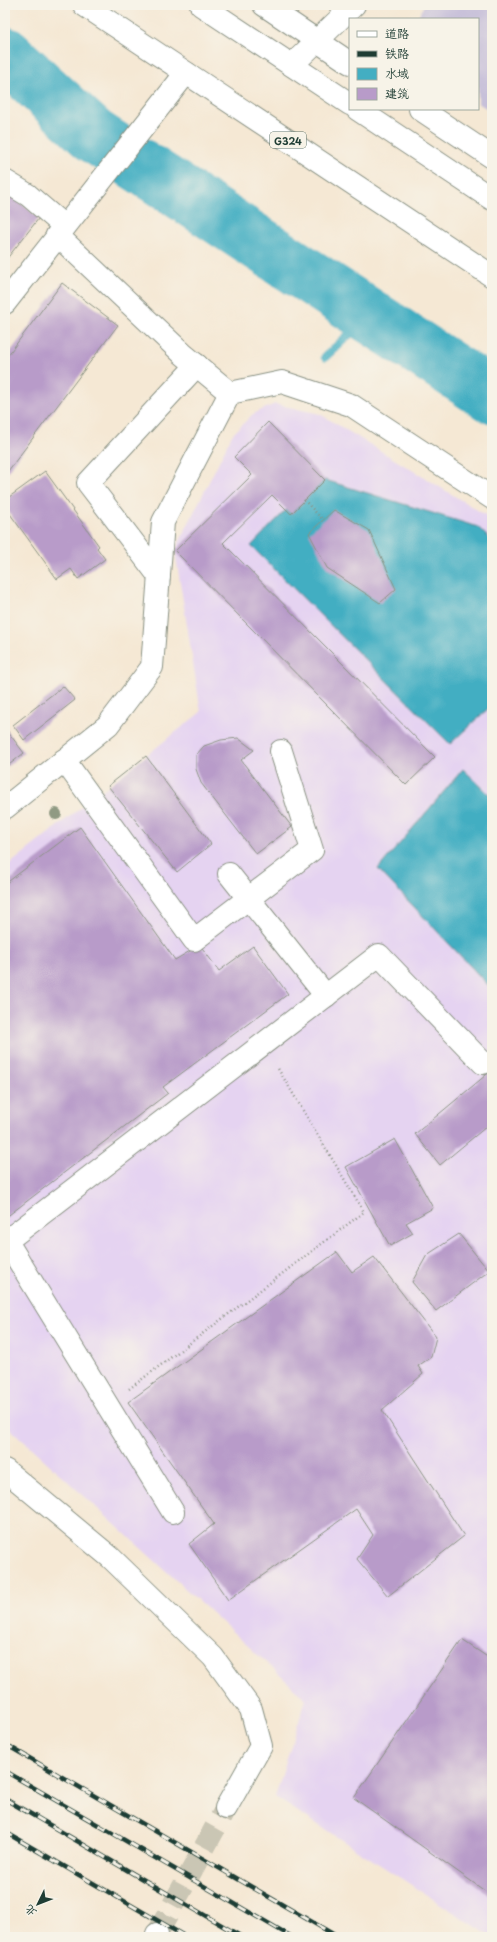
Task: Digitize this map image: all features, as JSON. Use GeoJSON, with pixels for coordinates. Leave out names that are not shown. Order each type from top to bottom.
{"type":"FeatureCollection","features":[{"type":"Feature","properties":{"kind":"main road","name":"G324"},"geometry":{"type":"LineString","coordinates":[[84,5],[492,276]]}},
{"type":"Feature","properties":{"kind":"main road"},"geometry":{"type":"LineString","coordinates":[[202,5],[349,103]]}},
{"type":"Feature","properties":{"kind":"main road"},"geometry":{"type":"LineString","coordinates":[[264,5],[349,62]]}},
{"type":"Feature","properties":{"kind":"main road"},"geometry":{"type":"LineString","coordinates":[[292,65],[354,5]]}},
{"type":"Feature","properties":{"kind":"main road"},"geometry":{"type":"LineString","coordinates":[[5,303],[64,226],[186,73]]}},
{"type":"Feature","properties":{"kind":"main road"},"geometry":{"type":"LineString","coordinates":[[358,110],[492,199]]}},
{"type":"Feature","properties":{"kind":"main road"},"geometry":{"type":"LineString","coordinates":[[422,110],[492,157]]}},
{"type":"Feature","properties":{"kind":"main road"},"geometry":{"type":"LineString","coordinates":[[5,181],[28,195],[64,226],[197,365],[230,393]]}},
{"type":"Feature","properties":{"kind":"main road"},"geometry":{"type":"LineString","coordinates":[[159,576],[88,483],[197,365]]}},
{"type":"Feature","properties":{"kind":"main road"},"geometry":{"type":"LineString","coordinates":[[230,393],[282,382],[351,405],[492,498]]}},
{"type":"Feature","properties":{"kind":"main road"},"geometry":{"type":"LineString","coordinates":[[5,808],[108,726],[152,667],[163,522],[230,393]]}},
{"type":"Feature","properties":{"kind":"main road"},"geometry":{"type":"LineString","coordinates":[[64,760],[194,940],[312,850],[280,751]]}},
{"type":"Feature","properties":{"kind":"main road"},"geometry":{"type":"LineString","coordinates":[[229,874],[326,996]]}},
{"type":"Feature","properties":{"kind":"main road"},"geometry":{"type":"LineString","coordinates":[[173,1512],[6,1241],[379,955],[483,1063]]}},
{"type":"Feature","properties":{"kind":"main road"},"geometry":{"type":"LineString","coordinates":[[5,1470],[116,1562],[213,1657],[251,1708],[261,1746],[226,1808]]}},
{"type":"Feature","properties":{"kind":"path"},"geometry":{"type":"LineString","coordinates":[[304,500],[323,520]]}},
{"type":"Feature","properties":{"kind":"path"},"geometry":{"type":"LineString","coordinates":[[108,1405],[364,1212],[264,1044]]}},
{"type":"Feature","properties":{"kind":"shaded area"},"geometry":{"type":"Polygon","coordinates":[[[424,5],[492,5],[492,112],[479,104],[479,18],[418,18],[424,5]]]}},
{"type":"Feature","properties":{"kind":"shaded area"},"geometry":{"type":"Polygon","coordinates":[[[275,404],[320,414],[492,519],[492,1937],[275,1797],[306,1699],[5,1424],[5,868],[201,712],[175,551],[232,435],[253,414],[275,404]]]}},
{"type":"Feature","properties":{"kind":"water"},"geometry":{"type":"Polygon","coordinates":[[[325,480],[478,527],[492,541],[492,705],[450,744],[251,546],[286,510],[291,514],[325,480]]]}},
{"type":"Feature","properties":{"kind":"water"},"geometry":{"type":"Polygon","coordinates":[[[463,769],[492,797],[492,989],[378,869],[463,769]]]}},
{"type":"Feature","properties":{"kind":"building"},"geometry":{"type":"Polygon","coordinates":[[[8,192],[39,218],[5,261],[5,196],[8,192]]]}},
{"type":"Feature","properties":{"kind":"building"},"geometry":{"type":"Polygon","coordinates":[[[62,283],[118,325],[5,475],[5,359],[62,283]]]}},
{"type":"Feature","properties":{"kind":"building"},"geometry":{"type":"Polygon","coordinates":[[[268,422],[325,480],[291,514],[272,495],[223,543],[435,757],[406,785],[175,551],[252,475],[234,457],[268,422]]]}},
{"type":"Feature","properties":{"kind":"building"},"geometry":{"type":"Polygon","coordinates":[[[45,471],[99,546],[97,548],[105,559],[78,579],[71,569],[57,579],[5,507],[5,500],[45,471]]]}},
{"type":"Feature","properties":{"kind":"building"},"geometry":{"type":"Polygon","coordinates":[[[334,510],[369,530],[396,589],[380,603],[327,568],[309,533],[334,510]]]}},
{"type":"Feature","properties":{"kind":"building"},"geometry":{"type":"Polygon","coordinates":[[[63,686],[75,700],[24,740],[13,725],[63,686]]]}},
{"type":"Feature","properties":{"kind":"building"},"geometry":{"type":"Polygon","coordinates":[[[5,728],[24,753],[5,768],[5,728]]]}},
{"type":"Feature","properties":{"kind":"building"},"geometry":{"type":"Polygon","coordinates":[[[238,738],[254,750],[241,760],[292,827],[256,854],[201,783],[196,769],[196,755],[204,746],[221,740],[238,738]]]}},
{"type":"Feature","properties":{"kind":"building"},"geometry":{"type":"Polygon","coordinates":[[[146,756],[211,844],[177,872],[108,786],[146,756]]]}},
{"type":"Feature","properties":{"kind":"building"},"geometry":{"type":"Polygon","coordinates":[[[80,827],[175,960],[200,945],[219,971],[253,946],[288,994],[163,1087],[168,1093],[5,1218],[5,884],[80,827]]]}},
{"type":"Feature","properties":{"kind":"building"},"geometry":{"type":"Polygon","coordinates":[[[492,1070],[492,1122],[440,1165],[415,1134],[492,1070]]]}},
{"type":"Feature","properties":{"kind":"building"},"geometry":{"type":"Polygon","coordinates":[[[395,1139],[433,1208],[406,1223],[413,1233],[390,1246],[346,1167],[395,1139]]]}},
{"type":"Feature","properties":{"kind":"building"},"geometry":{"type":"Polygon","coordinates":[[[459,1234],[489,1271],[436,1311],[412,1282],[427,1255],[459,1234]]]}},
{"type":"Feature","properties":{"kind":"building"},"geometry":{"type":"Polygon","coordinates":[[[337,1252],[352,1272],[374,1257],[436,1337],[431,1357],[418,1366],[423,1374],[382,1410],[464,1536],[388,1596],[357,1559],[373,1535],[356,1509],[228,1600],[189,1544],[214,1524],[128,1402],[337,1252]]]}},
{"type":"Feature","properties":{"kind":"building"},"geometry":{"type":"Polygon","coordinates":[[[462,1640],[492,1660],[492,1896],[354,1798],[462,1640]]]}},
{"type":"Feature","properties":{"kind":"waterway"},"geometry":{"type":"LineString","coordinates":[[5,54],[93,135],[492,396]]}},
{"type":"Feature","properties":{"kind":"waterway"},"geometry":{"type":"LineString","coordinates":[[325,357],[370,315]]}},
{"type":"Feature","properties":{"kind":"tunnel"},"geometry":{"type":"LineString","coordinates":[[157,1934],[226,1808]]}},
{"type":"Feature","properties":{"kind":"railway"},"geometry":{"type":"LineString","coordinates":[[5,1744],[338,1937]]}},
{"type":"Feature","properties":{"kind":"railway"},"geometry":{"type":"LineString","coordinates":[[5,1771],[292,1937]]}},
{"type":"Feature","properties":{"kind":"railway"},"geometry":{"type":"LineString","coordinates":[[5,1799],[242,1937]]}},
{"type":"Feature","properties":{"kind":"railway"},"geometry":{"type":"LineString","coordinates":[[5,1832],[186,1937]]}}]}
